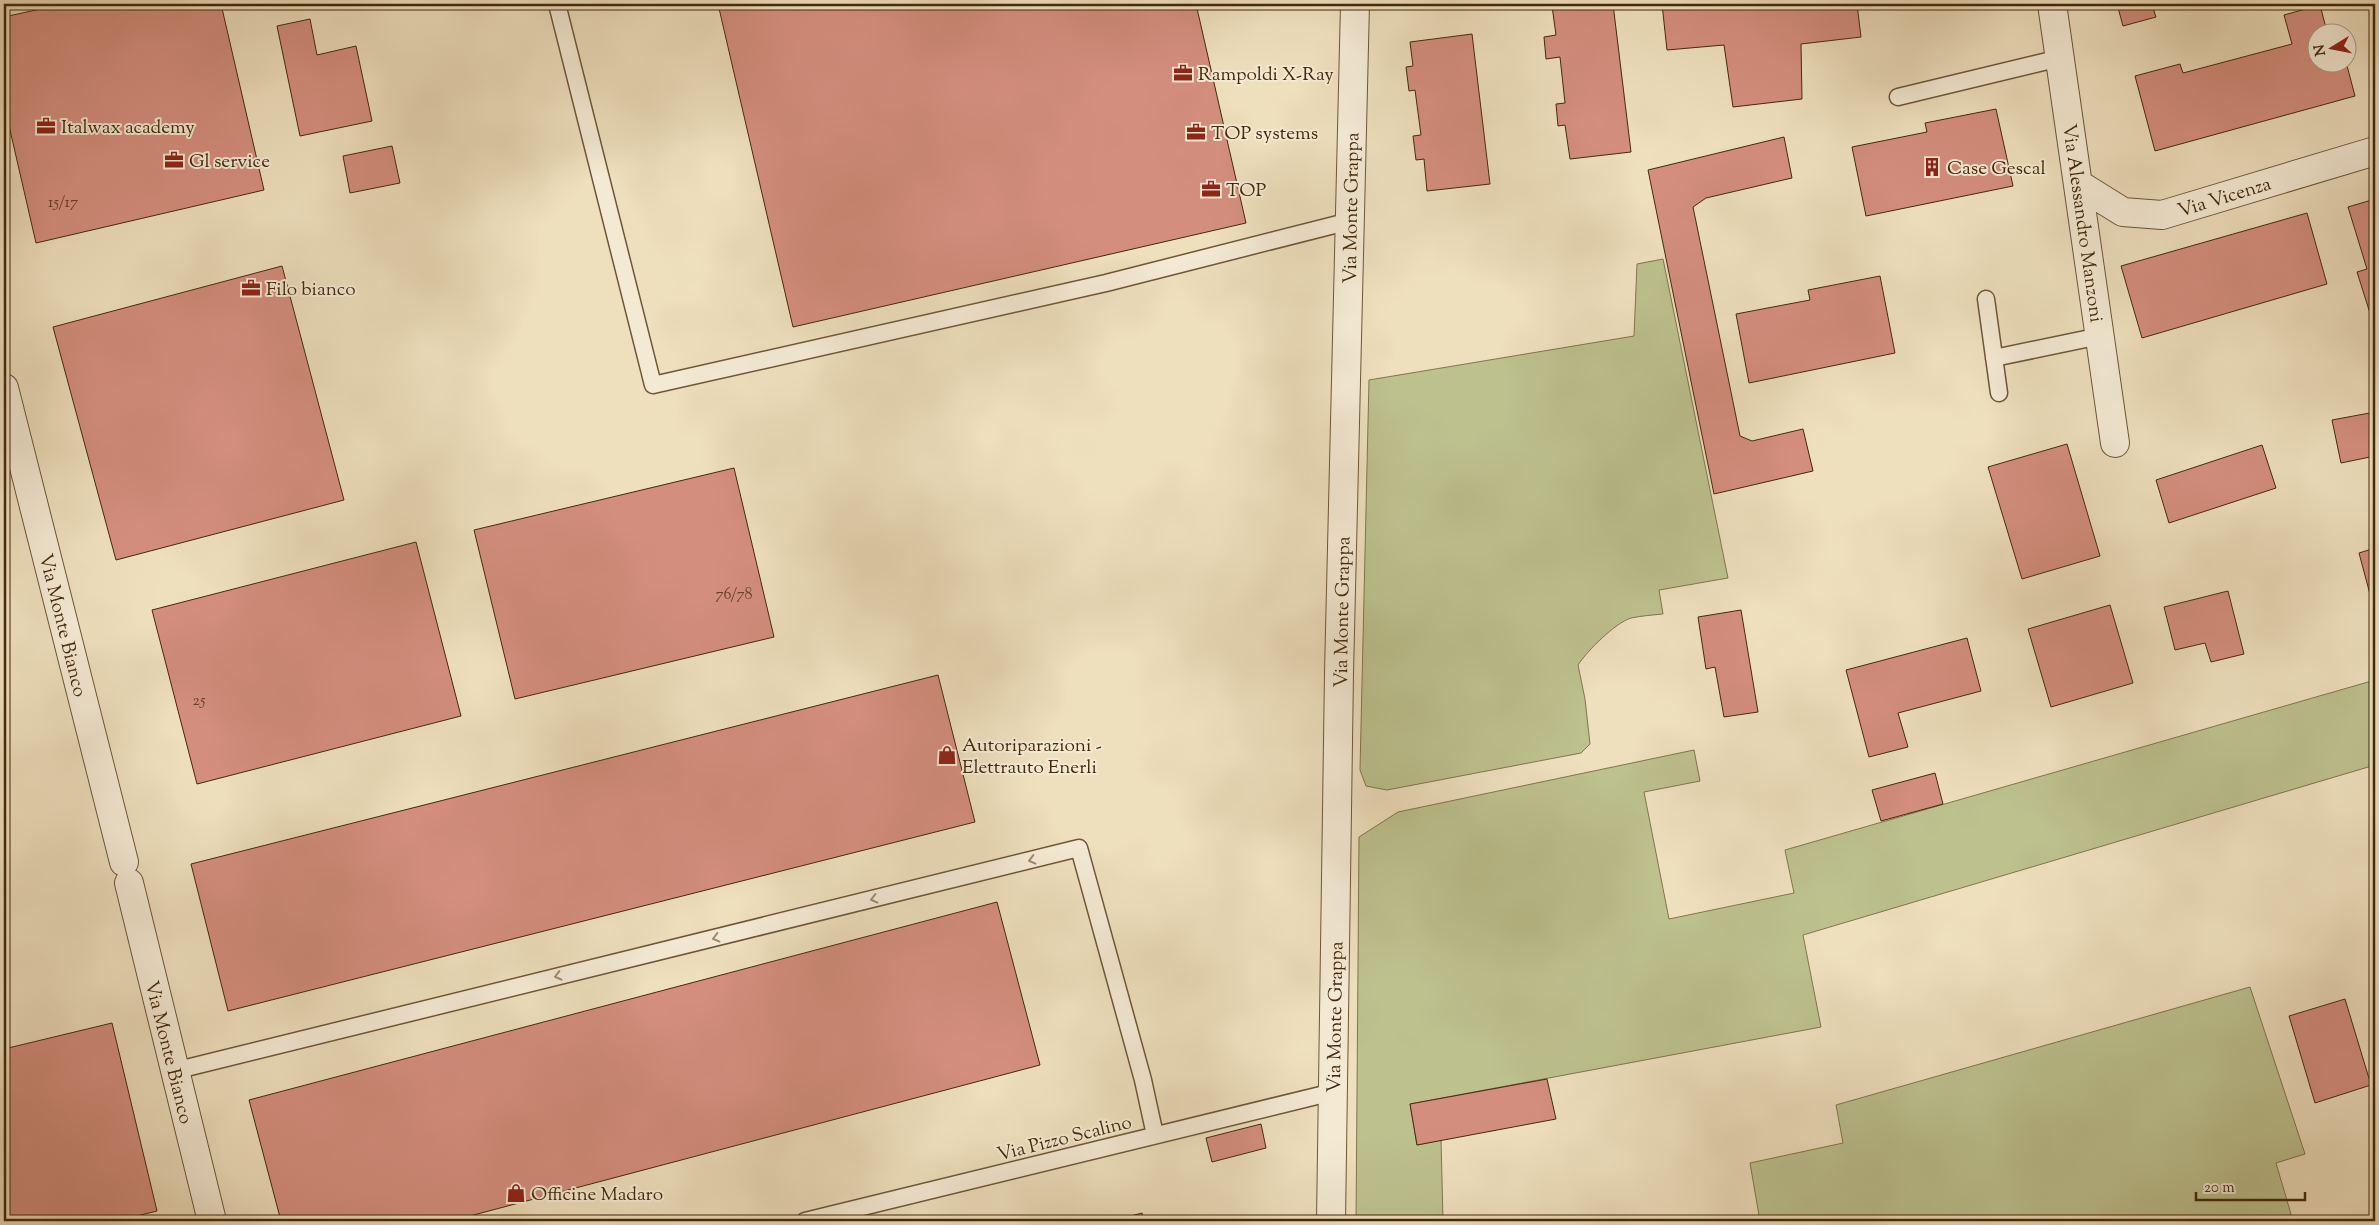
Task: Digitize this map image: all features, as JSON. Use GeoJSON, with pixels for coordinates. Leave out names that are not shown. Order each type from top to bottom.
{"type":"FeatureCollection","features":[{"type":"Feature","properties":{"kind":"street","name":"Via Monte Grappa"},"geometry":{"type":"LineString","coordinates":[[1331,1221],[1339,664],[1355,4]]}},
{"type":"Feature","properties":{"kind":"street","name":"Via Alessandro Manzoni"},"geometry":{"type":"LineString","coordinates":[[2052,4],[2115,443]]}},
{"type":"Feature","properties":{"kind":"street","name":"Via Vicenza"},"geometry":{"type":"LineString","coordinates":[[2078,184],[2123,212],[2162,215],[2375,151]]}},
{"type":"Feature","properties":{"kind":"street","name":"Via Monte Bianco"},"geometry":{"type":"LineString","coordinates":[[4,388],[127,872],[212,1221]]}},
{"type":"Feature","properties":{"kind":"lane"},"geometry":{"type":"LineString","coordinates":[[557,4],[653,385],[1106,283],[1350,221]]}},
{"type":"Feature","properties":{"kind":"lane"},"geometry":{"type":"LineString","coordinates":[[1898,96],[2060,58]]}},
{"type":"Feature","properties":{"kind":"lane"},"geometry":{"type":"LineString","coordinates":[[1986,299],[1999,393]]}},
{"type":"Feature","properties":{"kind":"lane"},"geometry":{"type":"LineString","coordinates":[[1994,358],[2100,336]]}},
{"type":"Feature","properties":{"kind":"lane"},"geometry":{"type":"LineString","coordinates":[[174,1071],[1079,848],[1143,1080],[1155,1135]]}},
{"type":"Feature","properties":{"kind":"lane","name":"Via Pizzo Scalino"},"geometry":{"type":"LineString","coordinates":[[805,1221],[1333,1092]]}},
{"type":"Feature","properties":{"kind":"green space"},"geometry":{"type":"Polygon","coordinates":[[[1663,259],[1728,578],[1659,590],[1663,614],[1635,617],[1624,621],[1610,631],[1588,652],[1578,665],[1585,699],[1590,744],[1581,753],[1387,790],[1366,786],[1360,770],[1369,380],[1634,336],[1637,264],[1663,259]]]}},
{"type":"Feature","properties":{"kind":"green space"},"geometry":{"type":"Polygon","coordinates":[[[2375,680],[2375,765],[1803,935],[1821,1027],[1410,1104],[1417,1145],[1441,1140],[1443,1221],[1356,1221],[1359,837],[1398,812],[1694,750],[1700,781],[1644,792],[1669,919],[1794,893],[1785,850],[2375,680]]]}},
{"type":"Feature","properties":{"kind":"green space"},"geometry":{"type":"Polygon","coordinates":[[[2250,987],[2305,1154],[2276,1163],[2293,1221],[1760,1221],[1750,1163],[1843,1143],[1836,1105],[2250,987]]]}},
{"type":"Feature","properties":{"kind":"building"},"geometry":{"type":"Polygon","coordinates":[[[63,4],[221,4],[264,190],[36,243],[4,104],[4,17],[63,4]]]}},
{"type":"Feature","properties":{"kind":"building"},"geometry":{"type":"Polygon","coordinates":[[[718,4],[1196,4],[1246,223],[793,327],[718,4]]]}},
{"type":"Feature","properties":{"kind":"building"},"geometry":{"type":"Polygon","coordinates":[[[1566,4],[1613,4],[1631,152],[1570,159],[1565,125],[1558,126],[1556,104],[1565,103],[1560,57],[1546,59],[1544,37],[1556,35],[1552,6],[1566,4]]]}},
{"type":"Feature","properties":{"kind":"building"},"geometry":{"type":"Polygon","coordinates":[[[1662,4],[1857,4],[1861,37],[1801,44],[1802,99],[1733,107],[1724,45],[1667,50],[1662,4]]]}},
{"type":"Feature","properties":{"kind":"building"},"geometry":{"type":"Polygon","coordinates":[[[2117,4],[2168,4],[2153,8],[2156,17],[2123,26],[2117,4]]]}},
{"type":"Feature","properties":{"kind":"building"},"geometry":{"type":"Polygon","coordinates":[[[2320,5],[2324,22],[2306,22],[2306,72],[2349,72],[2355,96],[2155,151],[2135,76],[2180,64],[2183,73],[2292,44],[2284,15],[2320,5]]]}},
{"type":"Feature","properties":{"kind":"building"},"geometry":{"type":"Polygon","coordinates":[[[310,19],[317,55],[356,46],[372,121],[300,136],[277,26],[310,19]]]}},
{"type":"Feature","properties":{"kind":"building"},"geometry":{"type":"Polygon","coordinates":[[[1472,34],[1490,184],[1427,191],[1424,159],[1416,160],[1413,136],[1421,135],[1415,90],[1409,91],[1406,67],[1413,66],[1410,42],[1472,34]]]}},
{"type":"Feature","properties":{"kind":"building","name":"Case Gescal"},"geometry":{"type":"Polygon","coordinates":[[[1996,109],[2013,186],[1866,216],[1852,147],[1927,132],[1925,123],[1996,109]]]}},
{"type":"Feature","properties":{"kind":"building"},"geometry":{"type":"Polygon","coordinates":[[[1784,137],[1792,178],[1706,198],[1693,207],[1740,436],[1752,441],[1803,429],[1813,471],[1714,494],[1648,170],[1784,137]]]}},
{"type":"Feature","properties":{"kind":"building"},"geometry":{"type":"Polygon","coordinates":[[[392,146],[400,183],[350,193],[343,156],[392,146]]]}},
{"type":"Feature","properties":{"kind":"building"},"geometry":{"type":"Polygon","coordinates":[[[2375,199],[2375,329],[2357,272],[2367,269],[2348,207],[2375,199]]]}},
{"type":"Feature","properties":{"kind":"building"},"geometry":{"type":"Polygon","coordinates":[[[2307,213],[2327,284],[2142,338],[2121,266],[2307,213]]]}},
{"type":"Feature","properties":{"kind":"building"},"geometry":{"type":"Polygon","coordinates":[[[282,266],[344,500],[116,560],[53,327],[282,266]]]}},
{"type":"Feature","properties":{"kind":"building"},"geometry":{"type":"Polygon","coordinates":[[[1880,276],[1895,353],[1749,383],[1736,314],[1810,300],[1808,290],[1880,276]]]}},
{"type":"Feature","properties":{"kind":"building"},"geometry":{"type":"Polygon","coordinates":[[[2375,412],[2375,456],[2341,463],[2332,420],[2375,412]]]}},
{"type":"Feature","properties":{"kind":"building"},"geometry":{"type":"Polygon","coordinates":[[[2067,444],[2100,556],[2022,579],[1988,467],[2067,444]]]}},
{"type":"Feature","properties":{"kind":"building"},"geometry":{"type":"Polygon","coordinates":[[[2262,445],[2276,488],[2169,523],[2156,480],[2262,445]]]}},
{"type":"Feature","properties":{"kind":"building"},"geometry":{"type":"Polygon","coordinates":[[[734,468],[774,637],[515,699],[474,530],[734,468]]]}},
{"type":"Feature","properties":{"kind":"building"},"geometry":{"type":"Polygon","coordinates":[[[416,542],[461,716],[197,784],[152,610],[416,542]]]}},
{"type":"Feature","properties":{"kind":"building"},"geometry":{"type":"Polygon","coordinates":[[[2375,548],[2375,613],[2359,553],[2375,548]]]}},
{"type":"Feature","properties":{"kind":"building"},"geometry":{"type":"Polygon","coordinates":[[[2228,591],[2244,654],[2211,662],[2205,643],[2175,650],[2164,607],[2228,591]]]}},
{"type":"Feature","properties":{"kind":"building"},"geometry":{"type":"Polygon","coordinates":[[[2110,605],[2133,683],[2051,707],[2028,629],[2110,605]]]}},
{"type":"Feature","properties":{"kind":"building"},"geometry":{"type":"Polygon","coordinates":[[[1741,610],[1758,712],[1724,717],[1715,667],[1706,669],[1698,617],[1741,610]]]}},
{"type":"Feature","properties":{"kind":"building"},"geometry":{"type":"Polygon","coordinates":[[[1967,638],[1981,691],[1898,713],[1908,747],[1869,757],[1846,670],[1967,638]]]}},
{"type":"Feature","properties":{"kind":"building"},"geometry":{"type":"Polygon","coordinates":[[[938,675],[975,822],[228,1011],[191,864],[938,675]]]}},
{"type":"Feature","properties":{"kind":"building"},"geometry":{"type":"Polygon","coordinates":[[[1935,773],[1943,804],[1881,821],[1872,790],[1935,773]]]}},
{"type":"Feature","properties":{"kind":"building"},"geometry":{"type":"Polygon","coordinates":[[[997,902],[1040,1065],[451,1221],[281,1221],[249,1100],[997,902]]]}},
{"type":"Feature","properties":{"kind":"building"},"geometry":{"type":"Polygon","coordinates":[[[2345,999],[2371,1085],[2315,1103],[2289,1016],[2345,999]]]}},
{"type":"Feature","properties":{"kind":"building"},"geometry":{"type":"Polygon","coordinates":[[[112,1023],[157,1211],[116,1221],[4,1221],[4,1049],[112,1023]]]}},
{"type":"Feature","properties":{"kind":"building"},"geometry":{"type":"Polygon","coordinates":[[[1547,1079],[1556,1119],[1417,1145],[1410,1104],[1547,1079]]]}},
{"type":"Feature","properties":{"kind":"building"},"geometry":{"type":"Polygon","coordinates":[[[1261,1124],[1266,1148],[1212,1162],[1206,1138],[1261,1124]]]}},
{"type":"Feature","properties":{"kind":"building"},"geometry":{"type":"Polygon","coordinates":[[[1142,1213],[1144,1221],[1111,1221],[1142,1213]]]}},
{"type":"Feature","properties":{"kind":"place","name":"Rampoldi X-Ray"},"geometry":{"type":"Point","coordinates":[1183,73]}},
{"type":"Feature","properties":{"kind":"place","name":"Italwax academy"},"geometry":{"type":"Point","coordinates":[46,126]}},
{"type":"Feature","properties":{"kind":"place","name":"TOP systems"},"geometry":{"type":"Point","coordinates":[1196,132]}},
{"type":"Feature","properties":{"kind":"place","name":"Gl service"},"geometry":{"type":"Point","coordinates":[174,160]}},
{"type":"Feature","properties":{"kind":"place","name":"Case Gescal"},"geometry":{"type":"Point","coordinates":[1932,167]}},
{"type":"Feature","properties":{"kind":"place","name":"TOP"},"geometry":{"type":"Point","coordinates":[1211,189]}},
{"type":"Feature","properties":{"kind":"place","name":"Filo bianco"},"geometry":{"type":"Point","coordinates":[251,288]}},
{"type":"Feature","properties":{"kind":"place","name":"Autoriparazioni - Elettrauto Enerli"},"geometry":{"type":"Point","coordinates":[947,755]}},
{"type":"Feature","properties":{"kind":"place","name":"Officine Madaro"},"geometry":{"type":"Point","coordinates":[516,1193]}}]}
